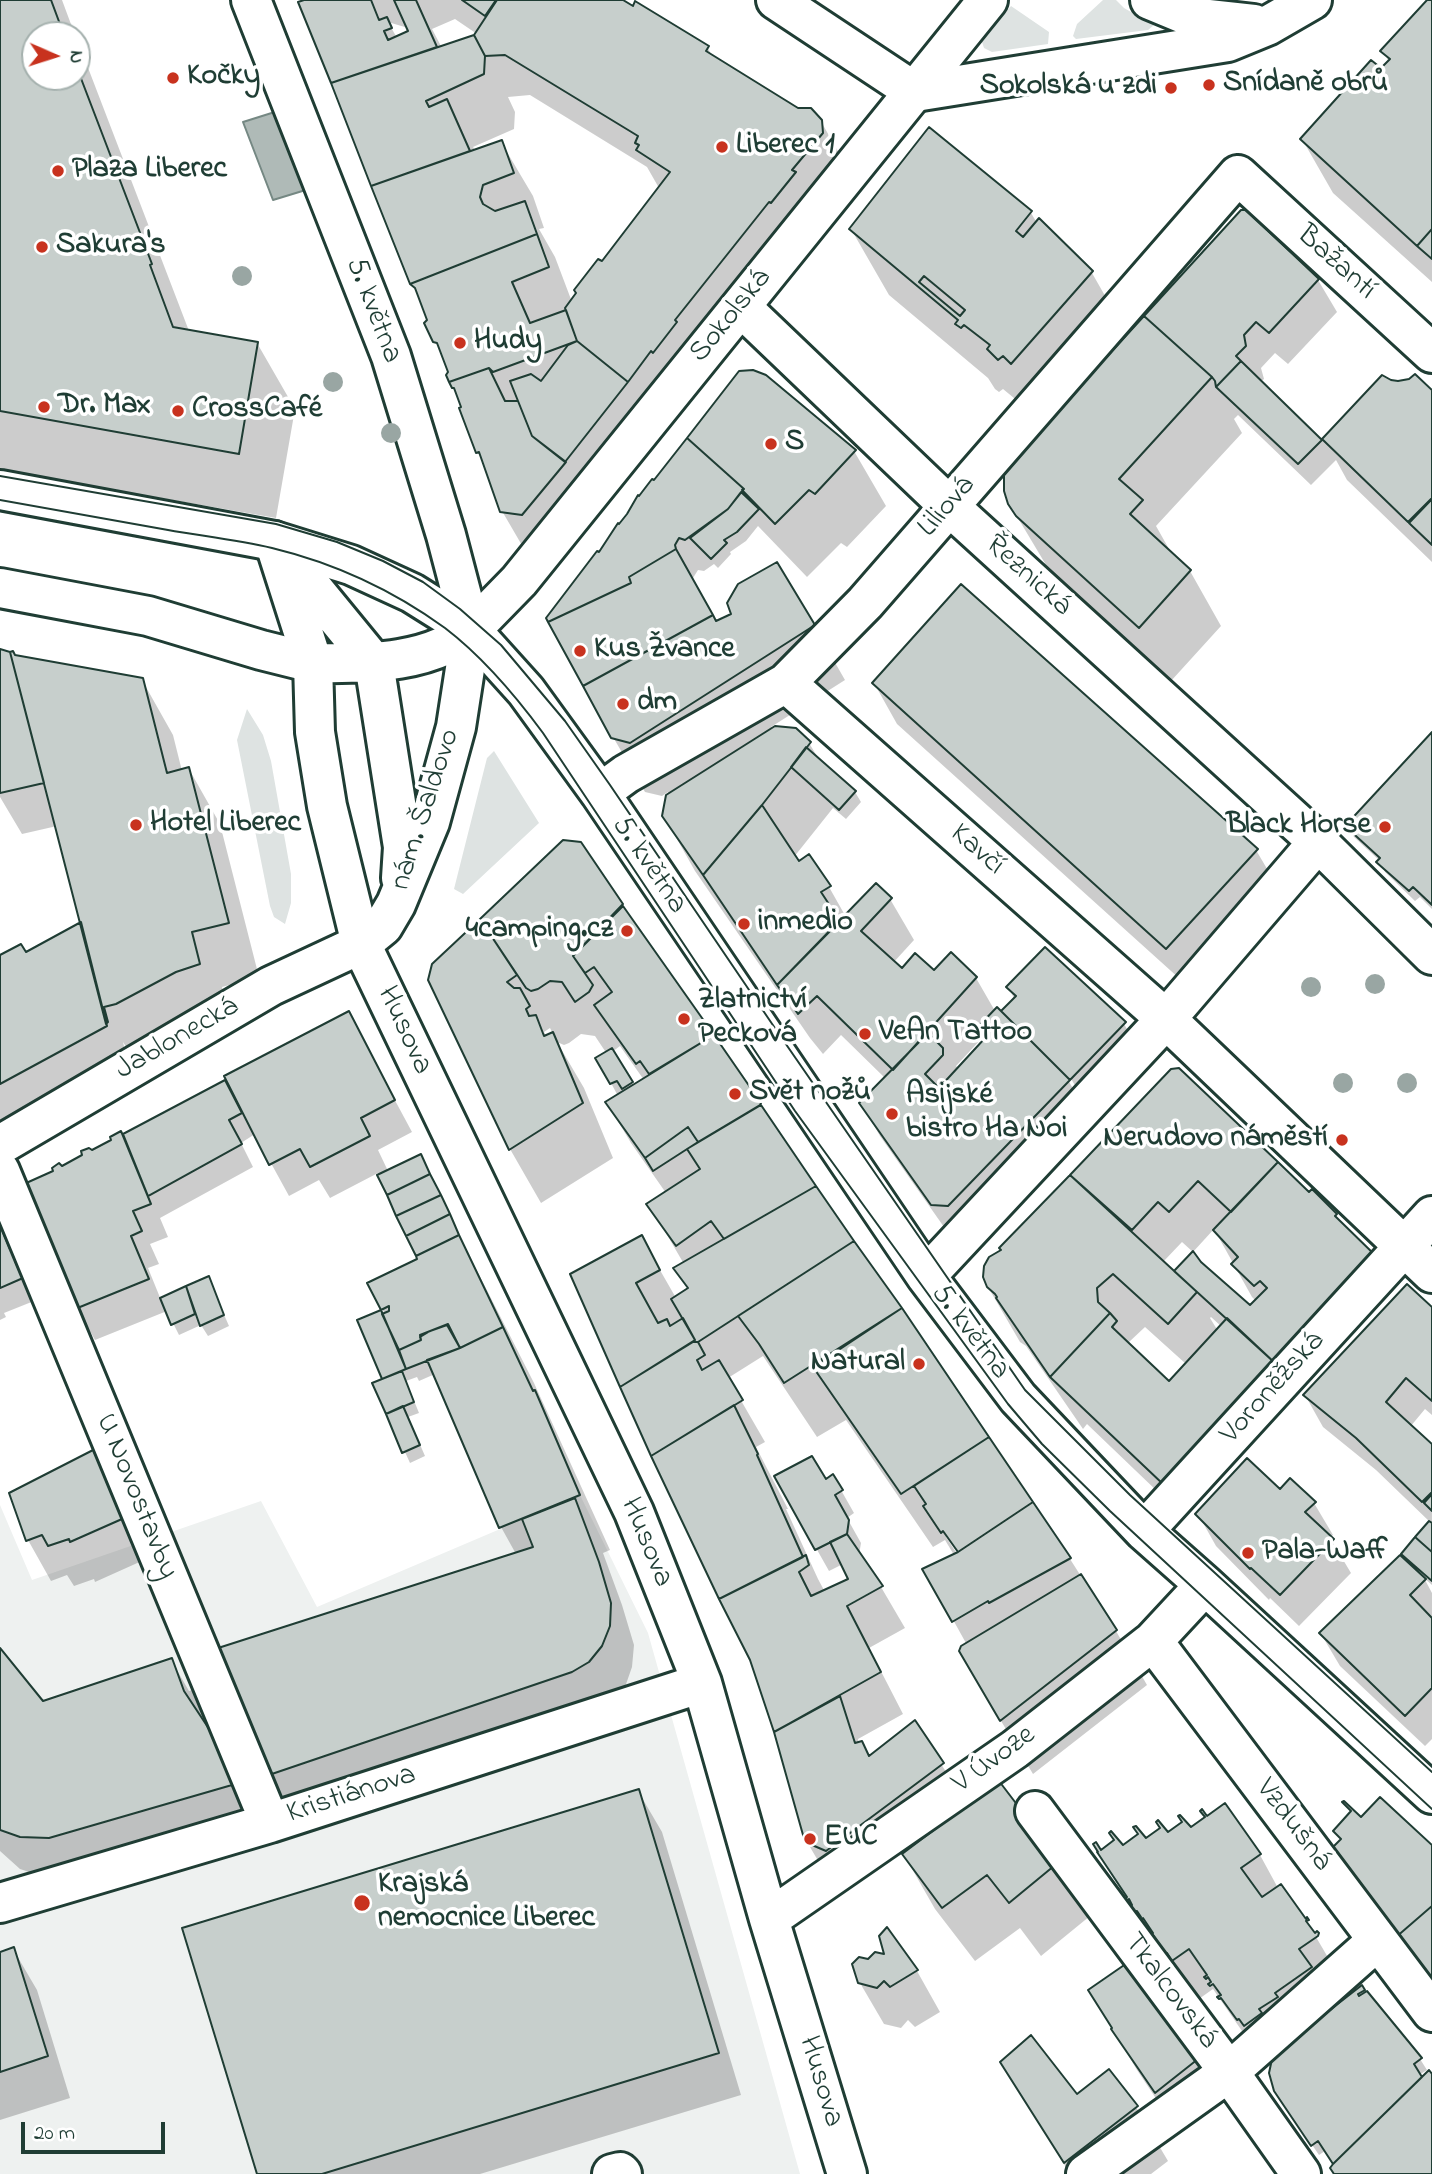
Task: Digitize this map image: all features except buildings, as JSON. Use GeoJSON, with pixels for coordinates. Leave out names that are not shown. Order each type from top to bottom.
{"type":"FeatureCollection","features":[{"type":"Feature","properties":{"kind":"street","name":"5. května"},"geometry":{"type":"LineString","coordinates":[[251,0],[391,356],[449,544],[471,629]]}},
{"type":"Feature","properties":{"kind":"street"},"geometry":{"type":"LineString","coordinates":[[776,0],[915,92],[1228,42],[1267,26],[1312,0]]}},
{"type":"Feature","properties":{"kind":"street","name":"Sokolská"},"geometry":{"type":"LineString","coordinates":[[471,629],[519,581],[988,0]]}},
{"type":"Feature","properties":{"kind":"street"},"geometry":{"type":"LineString","coordinates":[[1150,0],[1191,17],[1267,26]]}},
{"type":"Feature","properties":{"kind":"street","name":"Bažantí"},"geometry":{"type":"LineString","coordinates":[[1237,175],[1432,353]]}},
{"type":"Feature","properties":{"kind":"street","name":"Liliová"},"geometry":{"type":"LineString","coordinates":[[605,789],[786,683],[865,603],[1237,175]]}},
{"type":"Feature","properties":{"kind":"street","name":"Řeznická"},"geometry":{"type":"LineString","coordinates":[[741,307],[949,506],[1318,842],[1432,955]]}},
{"type":"Feature","properties":{"kind":"street"},"geometry":{"type":"LineString","coordinates":[[0,490],[274,541],[351,565],[412,593],[471,629],[526,691],[605,789]]}},
{"type":"Feature","properties":{"kind":"street"},"geometry":{"type":"LineString","coordinates":[[274,541],[374,663],[403,847],[396,904]]}},
{"type":"Feature","properties":{"kind":"street","name":"nám. Šaldovo"},"geometry":{"type":"LineString","coordinates":[[274,541],[313,663],[315,732],[325,793],[361,944],[383,926],[396,904],[430,822],[456,727],[471,629]]}},
{"type":"Feature","properties":{"kind":"street"},"geometry":{"type":"LineString","coordinates":[[0,588],[148,616],[313,663],[374,663],[431,651],[471,629]]}},
{"type":"Feature","properties":{"kind":"street","name":"Kavčí"},"geometry":{"type":"LineString","coordinates":[[786,683],[1166,1019],[1432,1273]]}},
{"type":"Feature","properties":{"kind":"street","name":"5. května"},"geometry":{"type":"LineString","coordinates":[[605,789],[926,1276],[1018,1398],[1144,1531],[1432,1794]]}},
{"type":"Feature","properties":{"kind":"street"},"geometry":{"type":"LineString","coordinates":[[926,1276],[1166,1019],[1318,842]]}},
{"type":"Feature","properties":{"kind":"street","name":"Jablonecká"},"geometry":{"type":"LineString","coordinates":[[0,1145],[271,986],[361,944]]}},
{"type":"Feature","properties":{"kind":"street","name":"Husova"},"geometry":{"type":"LineString","coordinates":[[361,944],[634,1512],[702,1683],[769,1919],[847,2174]]}},
{"type":"Feature","properties":{"kind":"street","name":"U Novostavby"},"geometry":{"type":"LineString","coordinates":[[0,1171],[270,1823]]}},
{"type":"Feature","properties":{"kind":"street","name":"Voroněžská"},"geometry":{"type":"LineString","coordinates":[[1144,1531],[1432,1216]]}},
{"type":"Feature","properties":{"kind":"street","name":"V Úvoze"},"geometry":{"type":"LineString","coordinates":[[769,1919],[1015,1749],[1153,1641],[1205,1584]]}},
{"type":"Feature","properties":{"kind":"street","name":"Vzdušná"},"geometry":{"type":"LineString","coordinates":[[1153,1641],[1432,2012]]}},
{"type":"Feature","properties":{"kind":"street","name":"Kristiánova"},"geometry":{"type":"LineString","coordinates":[[2,1899],[270,1823],[702,1683]]}},
{"type":"Feature","properties":{"kind":"street","name":"Tkalcovská"},"geometry":{"type":"LineString","coordinates":[[1035,1811],[1229,2071],[1301,2174]]}},
{"type":"Feature","properties":{"kind":"street"},"geometry":{"type":"LineString","coordinates":[[1086,2174],[1229,2071],[1378,1940]]}},
{"type":"Feature","properties":{"kind":"street"},"geometry":{"type":"LineString","coordinates":[[612,2174],[622,2174]]}},
{"type":"Feature","properties":{"kind":"shaded area"},"geometry":{"type":"Polygon","coordinates":[[[1103,0],[1116,0],[1124,8],[1154,25],[1148,30],[1076,39],[1073,36],[1077,24],[1103,0]]]}},
{"type":"Feature","properties":{"kind":"shaded area"},"geometry":{"type":"Polygon","coordinates":[[[1011,6],[1049,32],[1048,44],[992,52],[984,48],[982,42],[1011,6]]]}},
{"type":"Feature","properties":{"kind":"shaded area"},"geometry":{"type":"Polygon","coordinates":[[[278,111],[309,189],[273,200],[243,122],[278,111]]]}},
{"type":"Feature","properties":{"kind":"shaded area"},"geometry":{"type":"Polygon","coordinates":[[[247,709],[263,735],[271,761],[291,874],[291,903],[285,924],[274,917],[270,906],[237,740],[247,709]]]}},
{"type":"Feature","properties":{"kind":"shaded area"},"geometry":{"type":"Polygon","coordinates":[[[494,751],[539,823],[463,894],[454,889],[487,758],[494,751]]]}},
{"type":"Feature","properties":{"kind":"shaded area","name":"Krajská nemocnice Liberec"},"geometry":{"type":"Polygon","coordinates":[[[580,1495],[648,1633],[800,2174],[0,2174],[0,1505],[32,1580],[261,1501],[317,1607],[580,1495]]]}},
{"type":"Feature","properties":{"kind":"tram line"},"geometry":{"type":"LineString","coordinates":[[0,476],[276,524],[337,542],[383,561],[423,582],[460,609],[501,645],[565,721],[1025,1390],[1130,1495],[1432,1772]]}},
{"type":"Feature","properties":{"kind":"tram line"},"geometry":{"type":"LineString","coordinates":[[0,500],[295,554],[341,570],[384,590],[445,628],[472,651],[510,691],[543,733],[795,1111],[1008,1404],[1042,1444],[1110,1511],[1432,1809]]}},
{"type":"Feature","properties":{"kind":"place","name":"Kočky"},"geometry":{"type":"Point","coordinates":[173,78]}},
{"type":"Feature","properties":{"kind":"place","name":"Snídaně obrů"},"geometry":{"type":"Point","coordinates":[1209,85]}},
{"type":"Feature","properties":{"kind":"place","name":"Sokolská u zdi"},"geometry":{"type":"Point","coordinates":[1171,88]}},
{"type":"Feature","properties":{"kind":"place","name":"Liberec 1"},"geometry":{"type":"Point","coordinates":[722,147]}},
{"type":"Feature","properties":{"kind":"place","name":"Plaza Liberec"},"geometry":{"type":"Point","coordinates":[58,171]}},
{"type":"Feature","properties":{"kind":"place","name":"Sakura's"},"geometry":{"type":"Point","coordinates":[42,247]}},
{"type":"Feature","properties":{"kind":"place","name":"Hudy"},"geometry":{"type":"Point","coordinates":[460,343]}},
{"type":"Feature","properties":{"kind":"place","name":"Dr. Max"},"geometry":{"type":"Point","coordinates":[44,407]}},
{"type":"Feature","properties":{"kind":"place","name":"CrossCafé"},"geometry":{"type":"Point","coordinates":[178,411]}},
{"type":"Feature","properties":{"kind":"place","name":"S"},"geometry":{"type":"Point","coordinates":[771,444]}},
{"type":"Feature","properties":{"kind":"place","name":"Kus Žvance"},"geometry":{"type":"Point","coordinates":[580,651]}},
{"type":"Feature","properties":{"kind":"place","name":"dm"},"geometry":{"type":"Point","coordinates":[623,704]}},
{"type":"Feature","properties":{"kind":"place","name":"Hotel Liberec"},"geometry":{"type":"Point","coordinates":[136,825]}},
{"type":"Feature","properties":{"kind":"place","name":"Black Horse"},"geometry":{"type":"Point","coordinates":[1385,827]}},
{"type":"Feature","properties":{"kind":"place","name":"inmedio"},"geometry":{"type":"Point","coordinates":[744,924]}},
{"type":"Feature","properties":{"kind":"place","name":"4camping.cz"},"geometry":{"type":"Point","coordinates":[627,931]}},
{"type":"Feature","properties":{"kind":"place","name":"Zlatnictví Pecková"},"geometry":{"type":"Point","coordinates":[684,1019]}},
{"type":"Feature","properties":{"kind":"place","name":"VeAn Tattoo"},"geometry":{"type":"Point","coordinates":[865,1034]}},
{"type":"Feature","properties":{"kind":"place","name":"Svět nožů"},"geometry":{"type":"Point","coordinates":[735,1094]}},
{"type":"Feature","properties":{"kind":"place","name":"Asijské bistro Ha Noi"},"geometry":{"type":"Point","coordinates":[892,1114]}},
{"type":"Feature","properties":{"kind":"place","name":"Nerudovo náměstí"},"geometry":{"type":"Point","coordinates":[1342,1140]}},
{"type":"Feature","properties":{"kind":"place","name":"Natural"},"geometry":{"type":"Point","coordinates":[919,1364]}},
{"type":"Feature","properties":{"kind":"place","name":"Pala-Waff"},"geometry":{"type":"Point","coordinates":[1248,1553]}},
{"type":"Feature","properties":{"kind":"place","name":"EUC"},"geometry":{"type":"Point","coordinates":[810,1839]}},
{"type":"Feature","properties":{"kind":"place","name":"Krajská nemocnice Liberec"},"geometry":{"type":"Point","coordinates":[362,1903]}}]}
